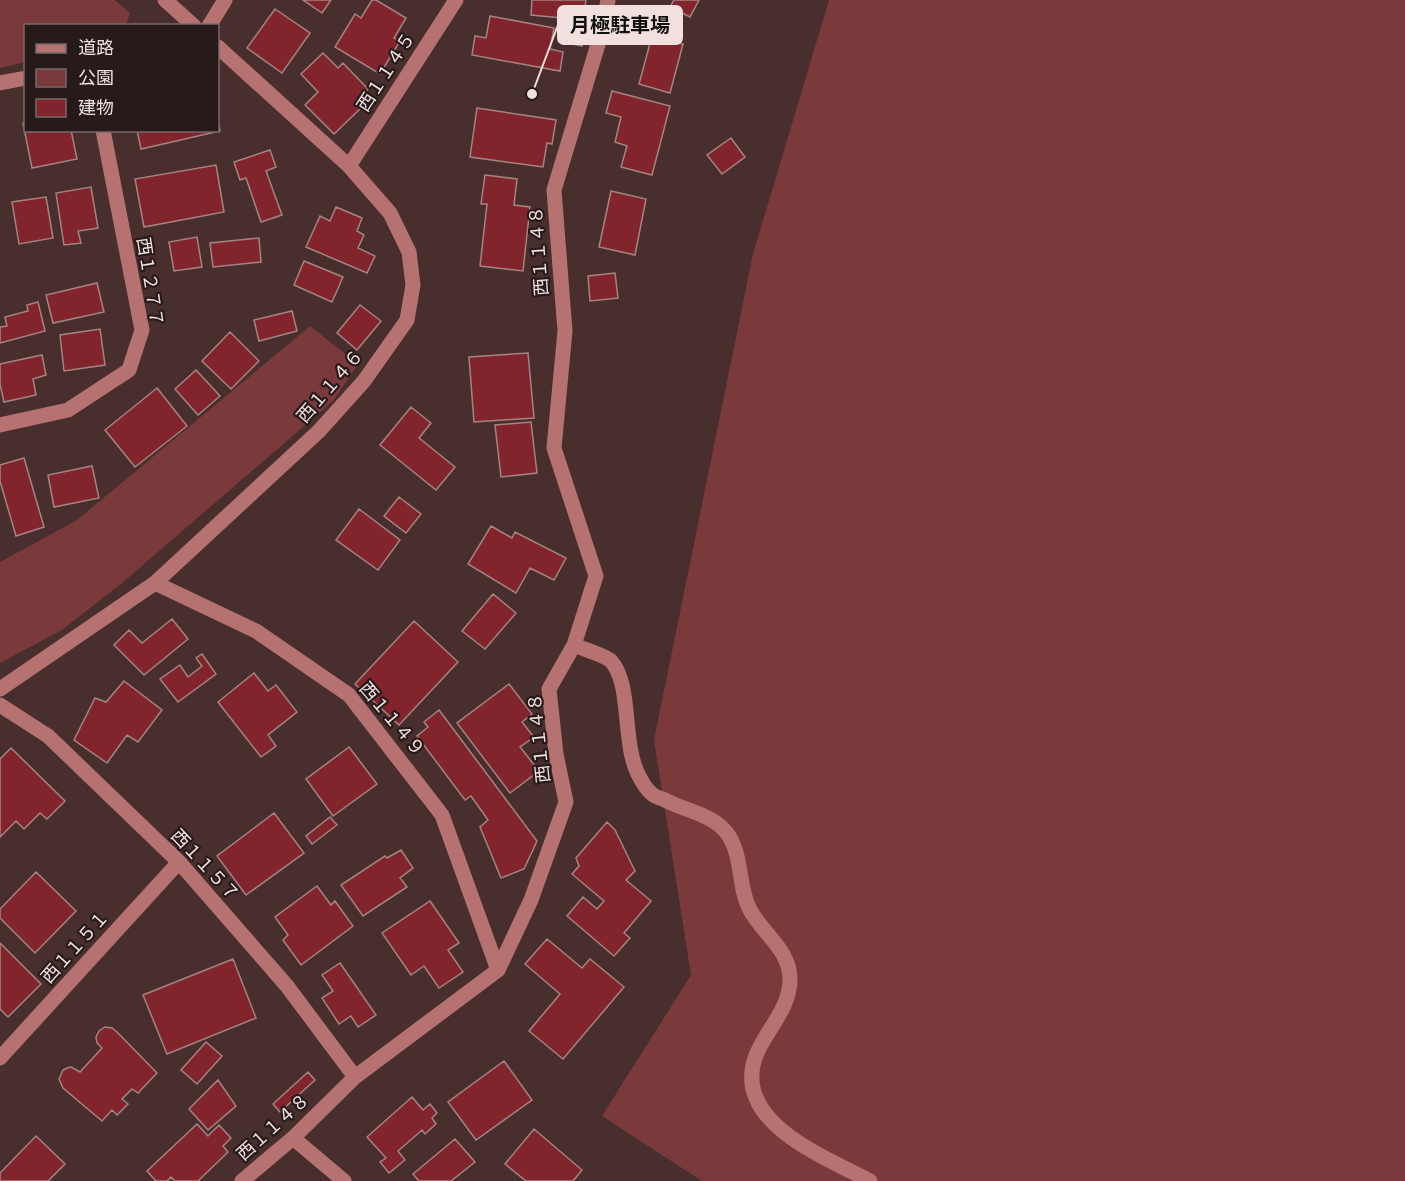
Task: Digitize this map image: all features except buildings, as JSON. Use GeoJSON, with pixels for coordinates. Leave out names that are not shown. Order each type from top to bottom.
{"type":"FeatureCollection","features":[{"type":"Feature","properties":{"kind":"street"},"geometry":{"type":"LineString","coordinates":[[165,0],[192,24]]}},
{"type":"Feature","properties":{"kind":"street"},"geometry":{"type":"LineString","coordinates":[[210,24],[225,0]]}},
{"type":"Feature","properties":{"kind":"street","name":"西１１４５"},"geometry":{"type":"LineString","coordinates":[[349,166],[456,0]]}},
{"type":"Feature","properties":{"kind":"street","name":"西１１４８"},"geometry":{"type":"LineString","coordinates":[[242,1181],[293,1138],[356,1077],[498,970],[531,900],[566,802],[556,754],[549,689],[573,645],[596,576],[554,448],[565,332],[554,190],[602,31],[608,0]]}},
{"type":"Feature","properties":{"kind":"street","name":"西１１４６"},"geometry":{"type":"LineString","coordinates":[[0,689],[155,583],[319,431],[364,381],[407,320],[413,285],[409,252],[390,213],[349,166],[219,48]]}},
{"type":"Feature","properties":{"kind":"street"},"geometry":{"type":"LineString","coordinates":[[0,83],[24,78]]}},
{"type":"Feature","properties":{"kind":"street","name":"西１２７７"},"geometry":{"type":"LineString","coordinates":[[0,425],[68,410],[129,370],[142,330],[103,132]]}},
{"type":"Feature","properties":{"kind":"street","name":"西１１４９"},"geometry":{"type":"LineString","coordinates":[[155,583],[256,631],[349,694],[442,814],[498,970]]}},
{"type":"Feature","properties":{"kind":"street"},"geometry":{"type":"LineString","coordinates":[[573,645],[610,659],[622,678],[628,744],[638,774],[651,794],[680,808],[712,819],[728,835],[740,860],[750,910],[787,959],[790,980],[785,1006],[757,1053],[751,1074],[754,1093],[762,1111],[793,1140],[870,1181]]}},
{"type":"Feature","properties":{"kind":"street","name":"西１１５７"},"geometry":{"type":"LineString","coordinates":[[0,705],[48,736],[179,862],[287,986],[356,1077]]}},
{"type":"Feature","properties":{"kind":"street","name":"西１１５１"},"geometry":{"type":"LineString","coordinates":[[0,1058],[179,862]]}},
{"type":"Feature","properties":{"kind":"street"},"geometry":{"type":"LineString","coordinates":[[293,1138],[344,1181]]}},
{"type":"Feature","properties":{"kind":"green space"},"geometry":{"type":"Polygon","coordinates":[[[0,0],[115,0],[130,13],[126,24],[24,24],[24,62],[0,68],[0,0]]]}},
{"type":"Feature","properties":{"kind":"green space"},"geometry":{"type":"Polygon","coordinates":[[[829,0],[1405,0],[1405,1181],[702,1181],[602,1116],[691,975],[654,740],[753,254],[829,0]]]}},
{"type":"Feature","properties":{"kind":"green space"},"geometry":{"type":"Polygon","coordinates":[[[310,326],[358,364],[333,401],[122,583],[62,630],[0,663],[0,562],[77,520],[310,326]]]}},
{"type":"Feature","properties":{"kind":"place","name":"月極駐車場"},"geometry":{"type":"Point","coordinates":[532,94]}}]}
